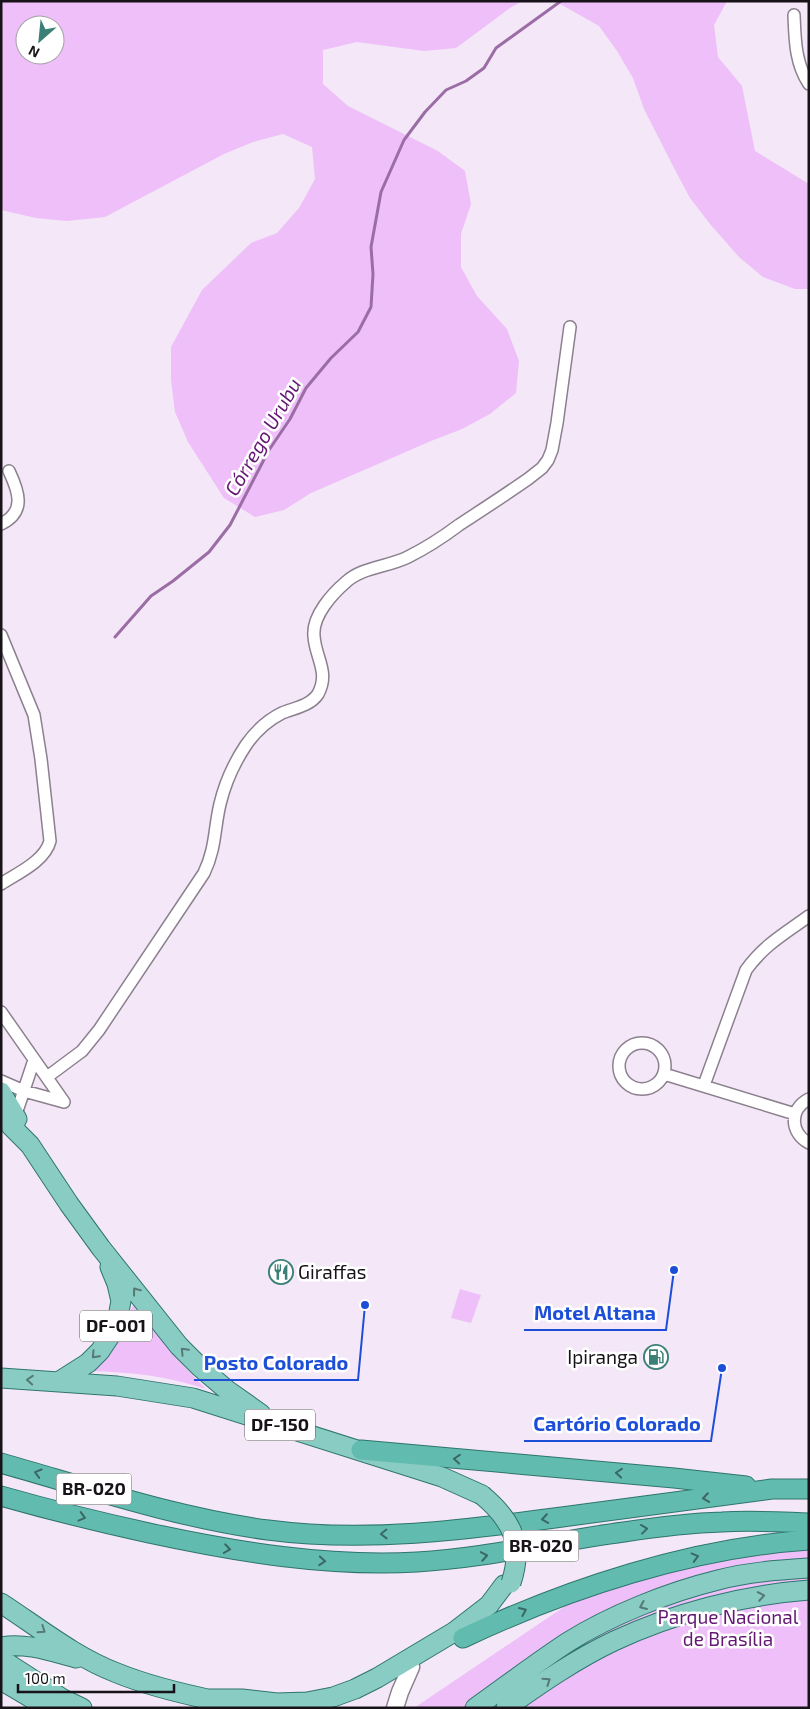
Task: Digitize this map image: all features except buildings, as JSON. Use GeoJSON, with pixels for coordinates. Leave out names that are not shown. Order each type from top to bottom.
{"type":"FeatureCollection","features":[{"type":"Feature","properties":{"kind":"highway"},"geometry":{"type":"LineString","coordinates":[[361,1450],[674,1478],[772,1489],[809,1489]]}},
{"type":"Feature","properties":{"kind":"highway","name":"BR-020"},"geometry":{"type":"LineString","coordinates":[[1,1463],[186,1516],[270,1530],[334,1535],[413,1533],[503,1525],[772,1489]]}},
{"type":"Feature","properties":{"kind":"highway","name":"BR-020"},"geometry":{"type":"LineString","coordinates":[[1,1496],[101,1522],[181,1540],[283,1558],[342,1562],[416,1562],[472,1558],[623,1532],[680,1525],[723,1522],[809,1523]]}},
{"type":"Feature","properties":{"kind":"highway"},"geometry":{"type":"LineString","coordinates":[[463,1638],[558,1597],[647,1570],[702,1555],[747,1546],[809,1540]]}},
{"type":"Feature","properties":{"kind":"main road","name":"DF-001"},"geometry":{"type":"LineString","coordinates":[[1,1092],[9,1117],[69,1204],[101,1248],[179,1346],[227,1390],[277,1424]]}},
{"type":"Feature","properties":{"kind":"main road","name":"DF-001"},"geometry":{"type":"LineString","coordinates":[[58,1382],[88,1363],[100,1351],[116,1327],[121,1301],[117,1284],[101,1248]]}},
{"type":"Feature","properties":{"kind":"main road","name":"DF-150"},"geometry":{"type":"LineString","coordinates":[[1,1378],[117,1386],[193,1398],[449,1479],[505,1516],[513,1536],[516,1569],[497,1604],[463,1638],[363,1694],[341,1702],[307,1708]]}},
{"type":"Feature","properties":{"kind":"main road"},"geometry":{"type":"LineString","coordinates":[[475,1708],[570,1642],[617,1617],[668,1595],[720,1580],[771,1571],[809,1568]]}},
{"type":"Feature","properties":{"kind":"main road"},"geometry":{"type":"LineString","coordinates":[[205,1699],[242,1699],[277,1703],[307,1702],[333,1697],[355,1689],[454,1632],[489,1605],[507,1584]]}},
{"type":"Feature","properties":{"kind":"main road"},"geometry":{"type":"LineString","coordinates":[[506,1708],[606,1645],[668,1620],[733,1601],[784,1592],[809,1590]]}},
{"type":"Feature","properties":{"kind":"main road"},"geometry":{"type":"LineString","coordinates":[[1,1603],[94,1662],[116,1673],[205,1699],[255,1708]]}},
{"type":"Feature","properties":{"kind":"main road"},"geometry":{"type":"LineString","coordinates":[[1,1647],[21,1646],[94,1662]]}},
{"type":"Feature","properties":{"kind":"main road"},"geometry":{"type":"LineString","coordinates":[[1,1659],[63,1699],[82,1708]]}},
{"type":"Feature","properties":{"kind":"main road"},"geometry":{"type":"LineString","coordinates":[[395,1708],[400,1692],[412,1668]]}},
{"type":"Feature","properties":{"kind":"main road"},"geometry":{"type":"LineString","coordinates":[[1,1680],[48,1708]]}},
{"type":"Feature","properties":{"kind":"street"},"geometry":{"type":"LineString","coordinates":[[794,15],[795,40],[799,63],[809,84]]}},
{"type":"Feature","properties":{"kind":"street"},"geometry":{"type":"LineString","coordinates":[[47,1077],[82,1051],[99,1030],[204,873],[211,857],[220,804],[230,774],[246,746],[268,721],[305,704],[317,695],[324,676],[313,633],[321,611],[333,595],[353,576],[406,558],[426,548],[528,479],[542,468],[548,460],[557,423],[570,327]]}},
{"type":"Feature","properties":{"kind":"street"},"geometry":{"type":"LineString","coordinates":[[1,524],[10,520],[15,515],[18,504],[15,484],[9,471]]}},
{"type":"Feature","properties":{"kind":"street"},"geometry":{"type":"LineString","coordinates":[[1,635],[34,715],[50,840],[48,848],[38,859],[1,884]]}},
{"type":"Feature","properties":{"kind":"street"},"geometry":{"type":"LineString","coordinates":[[704,1085],[746,970],[767,945],[809,916]]}},
{"type":"Feature","properties":{"kind":"street"},"geometry":{"type":"LineString","coordinates":[[1,1012],[64,1102],[24,1091],[1,1081]]}},
{"type":"Feature","properties":{"kind":"street"},"geometry":{"type":"LineString","coordinates":[[638,1043],[648,1043],[657,1048],[663,1055],[666,1065],[664,1074],[660,1082],[652,1087],[634,1088],[622,1078],[619,1062],[623,1053],[630,1046],[638,1043]]}},
{"type":"Feature","properties":{"kind":"street"},"geometry":{"type":"LineString","coordinates":[[9,1117],[24,1091],[34,1060]]}},
{"type":"Feature","properties":{"kind":"street"},"geometry":{"type":"LineString","coordinates":[[664,1074],[795,1114]]}},
{"type":"Feature","properties":{"kind":"street"},"geometry":{"type":"LineString","coordinates":[[809,1099],[799,1105],[794,1123],[796,1132],[802,1140],[809,1143]]}},
{"type":"Feature","properties":{"kind":"green space"},"geometry":{"type":"Polygon","coordinates":[[[1,1],[522,1],[456,48],[424,51],[357,42],[323,50],[323,84],[348,106],[438,151],[465,171],[471,204],[461,234],[461,267],[477,296],[507,329],[519,361],[516,393],[490,414],[462,429],[311,493],[284,510],[255,517],[224,498],[188,442],[175,412],[171,380],[171,347],[202,290],[251,243],[277,233],[299,208],[315,179],[312,147],[283,134],[253,142],[224,154],[105,217],[67,221],[36,218],[1,210],[1,1]]]}},
{"type":"Feature","properties":{"kind":"green space"},"geometry":{"type":"Polygon","coordinates":[[[555,1],[727,1],[714,25],[718,57],[742,86],[755,151],[809,184],[809,289],[795,289],[763,277],[739,257],[690,198],[644,109],[633,78],[617,51],[599,26],[555,1]]]}},
{"type":"Feature","properties":{"kind":"green space"},"geometry":{"type":"Polygon","coordinates":[[[460,1289],[481,1295],[471,1323],[451,1318],[460,1289]]]}},
{"type":"Feature","properties":{"kind":"green space"},"geometry":{"type":"Polygon","coordinates":[[[130,1294],[165,1344],[206,1389],[149,1375],[90,1371],[106,1358],[120,1339],[133,1305],[130,1294]]]}},
{"type":"Feature","properties":{"kind":"green space","name":"Parque Nacional de Brasília"},"geometry":{"type":"Polygon","coordinates":[[[782,1543],[809,1543],[809,1708],[414,1708],[598,1584],[670,1552],[782,1543]]]}},
{"type":"Feature","properties":{"kind":"waterway","name":"Córrego Urubu"},"geometry":{"type":"LineString","coordinates":[[115,637],[151,596],[209,552],[230,525],[269,450],[290,419],[306,388],[331,358],[358,332],[371,307],[373,274],[371,247],[381,192],[404,140],[425,112],[446,90],[466,81],[484,68],[496,48],[561,1]]}},
{"type":"Feature","properties":{"kind":"place","name":"Motel Altana"},"geometry":{"type":"Point","coordinates":[674,1270]}},
{"type":"Feature","properties":{"kind":"place","name":"Giraffas"},"geometry":{"type":"Point","coordinates":[281,1272]}},
{"type":"Feature","properties":{"kind":"place","name":"Posto Colorado"},"geometry":{"type":"Point","coordinates":[365,1305]}},
{"type":"Feature","properties":{"kind":"place","name":"Ipiranga"},"geometry":{"type":"Point","coordinates":[656,1357]}},
{"type":"Feature","properties":{"kind":"place","name":"Cartório Colorado"},"geometry":{"type":"Point","coordinates":[722,1368]}}]}
